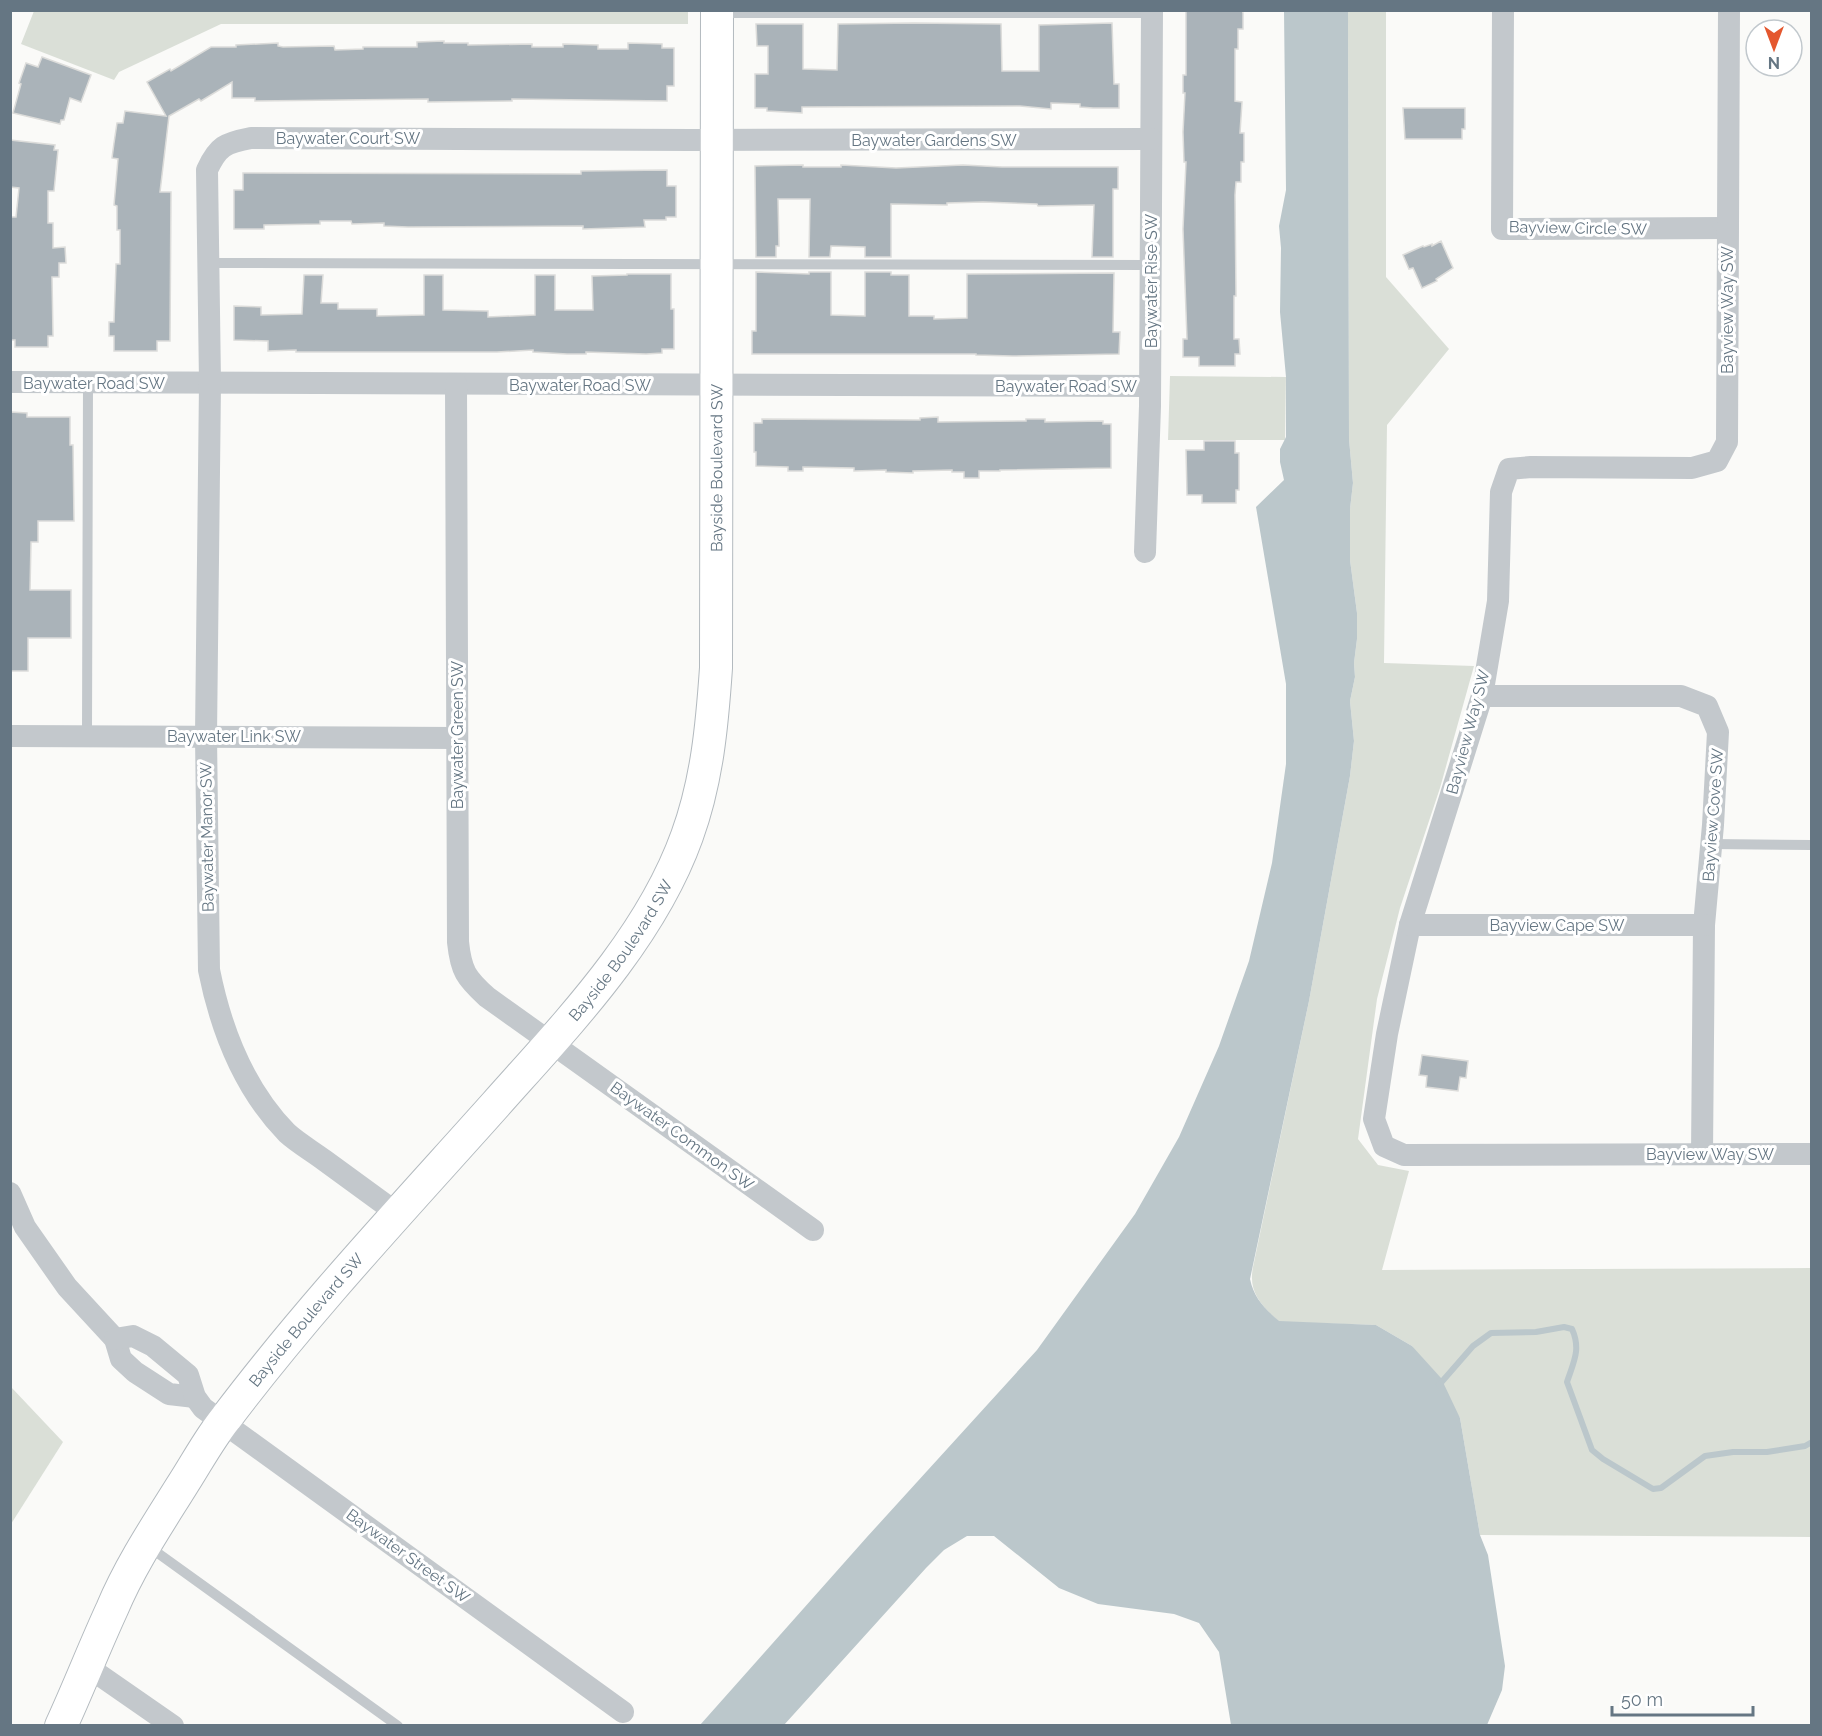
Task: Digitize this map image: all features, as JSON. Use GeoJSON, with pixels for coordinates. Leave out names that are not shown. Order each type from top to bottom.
{"type":"FeatureCollection","features":[{"type":"Feature","properties":{"kind":"street","name":"Bayview Circle SW"},"geometry":{"type":"LineString","coordinates":[[1503,10],[1502,230],[1727,228]]}},
{"type":"Feature","properties":{"kind":"street","name":"Bayview Way SW"},"geometry":{"type":"LineString","coordinates":[[1729,10],[1727,442],[1717,461],[1692,468],[1531,467],[1509,469],[1501,492],[1498,601],[1482,696],[1410,926],[1387,1034],[1374,1119],[1384,1146],[1404,1155],[1812,1154]]}},
{"type":"Feature","properties":{"kind":"street","name":"Bayside Boulevard SW"},"geometry":{"type":"LineString","coordinates":[[61,1725],[113,1606],[145,1545],[223,1421],[279,1349],[551,1042],[629,946],[662,892],[686,837],[704,779],[712,729],[716,668],[717,12]]}},
{"type":"Feature","properties":{"kind":"street","name":"Baywater Rise SW"},"geometry":{"type":"LineString","coordinates":[[1145,552],[1150,387],[1152,12]]}},
{"type":"Feature","properties":{"kind":"street","name":"Baywater Court SW"},"geometry":{"type":"LineString","coordinates":[[210,383],[207,170],[222,146],[251,138],[717,141]]}},
{"type":"Feature","properties":{"kind":"street","name":"Baywater Gardens SW"},"geometry":{"type":"LineString","coordinates":[[717,141],[1151,139]]}},
{"type":"Feature","properties":{"kind":"street","name":"Baywater Road SW"},"geometry":{"type":"LineString","coordinates":[[10,382],[1150,387]]}},
{"type":"Feature","properties":{"kind":"street","name":"Baywater Manor SW"},"geometry":{"type":"LineString","coordinates":[[210,383],[206,736],[209,970],[215,999],[229,1040],[245,1075],[263,1106],[289,1135],[398,1214]]}},
{"type":"Feature","properties":{"kind":"street","name":"Baywater Green SW"},"geometry":{"type":"LineString","coordinates":[[456,384],[458,942],[462,970],[474,986],[487,997],[551,1042]]}},
{"type":"Feature","properties":{"kind":"street","name":"Bayview Cove SW"},"geometry":{"type":"LineString","coordinates":[[1482,696],[1681,696],[1707,706],[1718,732],[1712,844],[1704,925],[1702,1154]]}},
{"type":"Feature","properties":{"kind":"street","name":"Baywater Link SW"},"geometry":{"type":"LineString","coordinates":[[10,736],[457,738]]}},
{"type":"Feature","properties":{"kind":"street","name":"Bayview Cape SW"},"geometry":{"type":"LineString","coordinates":[[1410,926],[1704,925]]}},
{"type":"Feature","properties":{"kind":"street","name":"Baywater Common SW"},"geometry":{"type":"LineString","coordinates":[[551,1042],[813,1230]]}},
{"type":"Feature","properties":{"kind":"street"},"geometry":{"type":"LineString","coordinates":[[10,1193],[25,1227],[67,1287],[115,1339],[121,1359],[135,1372],[169,1394],[195,1397]]}},
{"type":"Feature","properties":{"kind":"street","name":"Baywater Street SW"},"geometry":{"type":"LineString","coordinates":[[115,1339],[133,1336],[153,1346],[188,1375],[195,1397],[203,1408],[623,1712]]}},
{"type":"Feature","properties":{"kind":"street"},"geometry":{"type":"LineString","coordinates":[[88,1666],[173,1725]]}},
{"type":"Feature","properties":{"kind":"lane"},"geometry":{"type":"LineString","coordinates":[[717,12],[1152,12]]}},
{"type":"Feature","properties":{"kind":"lane"},"geometry":{"type":"LineString","coordinates":[[208,263],[1151,265]]}},
{"type":"Feature","properties":{"kind":"lane"},"geometry":{"type":"LineString","coordinates":[[87,735],[88,383]]}},
{"type":"Feature","properties":{"kind":"lane"},"geometry":{"type":"LineString","coordinates":[[1712,844],[1812,845]]}},
{"type":"Feature","properties":{"kind":"lane"},"geometry":{"type":"LineString","coordinates":[[145,1545],[399,1725]]}},
{"type":"Feature","properties":{"kind":"shaded area"},"geometry":{"type":"Polygon","coordinates":[[[688,10],[688,24],[221,24],[119,72],[114,80],[21,44],[34,11],[688,10]]]}},
{"type":"Feature","properties":{"kind":"shaded area"},"geometry":{"type":"Polygon","coordinates":[[[1284,11],[1348,11],[1349,439],[1353,483],[1350,509],[1350,560],[1357,613],[1357,639],[1355,677],[1350,701],[1354,741],[1350,776],[1309,1001],[1250,1279],[1260,1302],[1279,1321],[1376,1325],[1412,1346],[1441,1378],[1460,1418],[1480,1535],[1488,1555],[1505,1666],[1502,1690],[1487,1725],[1231,1725],[1219,1652],[1199,1623],[1174,1614],[1098,1604],[1059,1588],[994,1536],[967,1536],[944,1550],[926,1568],[784,1725],[700,1725],[1037,1350],[1135,1214],[1179,1137],[1219,1046],[1249,961],[1272,863],[1286,764],[1286,684],[1256,507],[1284,480],[1280,449],[1286,437],[1286,377],[1280,312],[1279,226],[1286,190],[1284,11]]]}},
{"type":"Feature","properties":{"kind":"shaded area"},"geometry":{"type":"Polygon","coordinates":[[[1348,11],[1386,11],[1386,277],[1449,349],[1387,425],[1384,663],[1474,666],[1440,788],[1400,908],[1377,999],[1358,1139],[1378,1165],[1409,1171],[1382,1270],[1811,1268],[1811,1537],[1480,1535],[1460,1418],[1412,1346],[1376,1325],[1279,1322],[1257,1298],[1254,1291],[1253,1267],[1309,1001],[1350,776],[1354,741],[1350,701],[1355,677],[1357,613],[1350,560],[1350,509],[1353,483],[1349,439],[1348,11]]]}},
{"type":"Feature","properties":{"kind":"shaded area"},"geometry":{"type":"Polygon","coordinates":[[[1170,376],[1286,377],[1285,440],[1168,440],[1170,376]]]}},
{"type":"Feature","properties":{"kind":"shaded area"},"geometry":{"type":"Polygon","coordinates":[[[11,1387],[63,1442],[11,1524],[11,1387]]]}},
{"type":"Feature","properties":{"kind":"building"},"geometry":{"type":"Polygon","coordinates":[[[1186,10],[1242,10],[1243,13],[1243,29],[1238,29],[1238,49],[1235,49],[1235,101],[1242,102],[1240,133],[1244,133],[1244,162],[1241,162],[1241,182],[1236,182],[1235,195],[1234,339],[1239,339],[1240,354],[1235,354],[1235,366],[1199,366],[1199,357],[1183,357],[1183,339],[1187,339],[1183,229],[1186,162],[1184,162],[1183,75],[1186,75],[1186,10]]]}},
{"type":"Feature","properties":{"kind":"building"},"geometry":{"type":"Polygon","coordinates":[[[1112,23],[1114,84],[1119,84],[1119,108],[1093,108],[1080,107],[1080,104],[1051,103],[1051,109],[1020,106],[802,107],[802,113],[755,108],[755,74],[768,74],[768,46],[757,46],[756,24],[803,24],[803,69],[837,70],[838,24],[1001,24],[1002,71],[1039,71],[1039,25],[1112,23]]]}},
{"type":"Feature","properties":{"kind":"building"},"geometry":{"type":"Polygon","coordinates":[[[444,41],[444,43],[468,43],[468,45],[532,44],[532,47],[563,47],[563,44],[598,45],[598,49],[628,49],[628,43],[662,44],[662,48],[674,48],[674,86],[667,86],[667,101],[512,99],[512,101],[428,102],[428,99],[255,101],[255,98],[232,98],[232,82],[201,101],[199,99],[169,116],[160,192],[171,192],[170,341],[157,341],[157,351],[114,351],[114,336],[109,336],[109,322],[114,322],[116,264],[120,264],[120,230],[117,230],[117,206],[114,205],[118,159],[112,158],[117,123],[123,123],[125,111],[166,116],[147,82],[170,69],[171,71],[211,47],[278,43],[278,46],[283,47],[334,46],[335,50],[363,49],[363,47],[417,47],[417,42],[444,41]]]}},
{"type":"Feature","properties":{"kind":"building"},"geometry":{"type":"Polygon","coordinates":[[[42,57],[91,75],[81,102],[70,98],[64,120],[61,120],[60,124],[13,113],[26,63],[38,67],[42,57]]]}},
{"type":"Feature","properties":{"kind":"building"},"geometry":{"type":"Polygon","coordinates":[[[1403,108],[1465,108],[1465,129],[1462,129],[1462,139],[1405,139],[1403,108]]]}},
{"type":"Feature","properties":{"kind":"building"},"geometry":{"type":"Polygon","coordinates":[[[10,140],[55,145],[54,150],[58,150],[54,191],[48,191],[48,223],[53,223],[53,248],[65,247],[66,263],[59,263],[59,277],[52,277],[53,336],[48,336],[48,347],[15,347],[15,340],[10,340],[10,217],[16,217],[19,188],[10,187],[10,140]]]}},
{"type":"Feature","properties":{"kind":"building"},"geometry":{"type":"Polygon","coordinates":[[[803,165],[803,167],[841,167],[841,165],[896,168],[963,165],[1118,167],[1118,189],[1113,189],[1113,257],[1092,257],[1094,205],[1038,206],[1037,204],[983,202],[947,203],[947,205],[891,204],[891,257],[865,257],[865,247],[831,246],[830,257],[809,257],[810,199],[778,199],[779,246],[776,246],[776,257],[756,257],[755,166],[803,165]]]}},
{"type":"Feature","properties":{"kind":"building"},"geometry":{"type":"Polygon","coordinates":[[[667,170],[667,186],[676,186],[676,217],[666,217],[666,220],[644,220],[645,227],[583,229],[583,226],[408,227],[384,226],[384,223],[352,224],[351,221],[320,221],[320,224],[264,225],[264,229],[234,229],[234,190],[243,190],[243,173],[581,174],[581,171],[667,170]]]}},
{"type":"Feature","properties":{"kind":"building"},"geometry":{"type":"Polygon","coordinates":[[[1441,241],[1453,268],[1436,279],[1437,281],[1422,288],[1413,268],[1409,269],[1403,255],[1441,241]]]}},
{"type":"Feature","properties":{"kind":"building"},"geometry":{"type":"Polygon","coordinates":[[[756,272],[809,274],[809,272],[831,272],[831,315],[865,316],[865,272],[909,275],[909,316],[934,316],[934,319],[967,318],[967,274],[1114,273],[1113,332],[1120,332],[1119,354],[1012,356],[752,354],[752,331],[756,331],[756,272]]]}},
{"type":"Feature","properties":{"kind":"building"},"geometry":{"type":"Polygon","coordinates":[[[671,274],[674,349],[662,349],[662,353],[646,354],[586,352],[586,354],[567,354],[533,352],[533,350],[296,352],[296,350],[268,351],[268,341],[234,340],[234,306],[261,307],[261,315],[302,314],[304,275],[323,275],[321,303],[338,303],[338,309],[377,309],[377,316],[424,315],[424,275],[443,275],[443,310],[488,311],[488,317],[535,315],[535,275],[555,275],[555,310],[593,310],[592,276],[671,274]]]}},
{"type":"Feature","properties":{"kind":"building"},"geometry":{"type":"Polygon","coordinates":[[[10,412],[27,413],[27,417],[70,417],[70,445],[73,445],[74,521],[38,521],[38,542],[31,542],[30,590],[71,590],[71,638],[28,638],[28,671],[10,671],[10,412]]]}},
{"type":"Feature","properties":{"kind":"building"},"geometry":{"type":"Polygon","coordinates":[[[938,417],[938,422],[1026,421],[1026,419],[1045,419],[1045,422],[1103,421],[1103,424],[1111,424],[1111,468],[979,471],[979,478],[964,478],[964,472],[952,472],[952,470],[913,471],[913,473],[803,467],[803,471],[788,471],[788,467],[756,466],[754,423],[762,423],[762,419],[920,420],[920,418],[938,417]]]}},
{"type":"Feature","properties":{"kind":"building"},"geometry":{"type":"Polygon","coordinates":[[[1204,441],[1235,441],[1235,453],[1239,453],[1239,490],[1236,490],[1236,503],[1202,503],[1202,495],[1187,495],[1186,450],[1204,450],[1204,441]]]}},
{"type":"Feature","properties":{"kind":"building"},"geometry":{"type":"Polygon","coordinates":[[[1422,1055],[1468,1061],[1466,1078],[1460,1077],[1458,1091],[1426,1087],[1427,1076],[1419,1075],[1422,1055]]]}},
{"type":"Feature","properties":{"kind":"waterway"},"geometry":{"type":"LineString","coordinates":[[1439,1385],[1473,1346],[1491,1333],[1536,1332],[1564,1327],[1572,1329],[1576,1343],[1576,1355],[1567,1382],[1592,1450],[1653,1489],[1661,1488],[1705,1456],[1733,1452],[1767,1452],[1805,1446],[1812,1442]]}}]}
